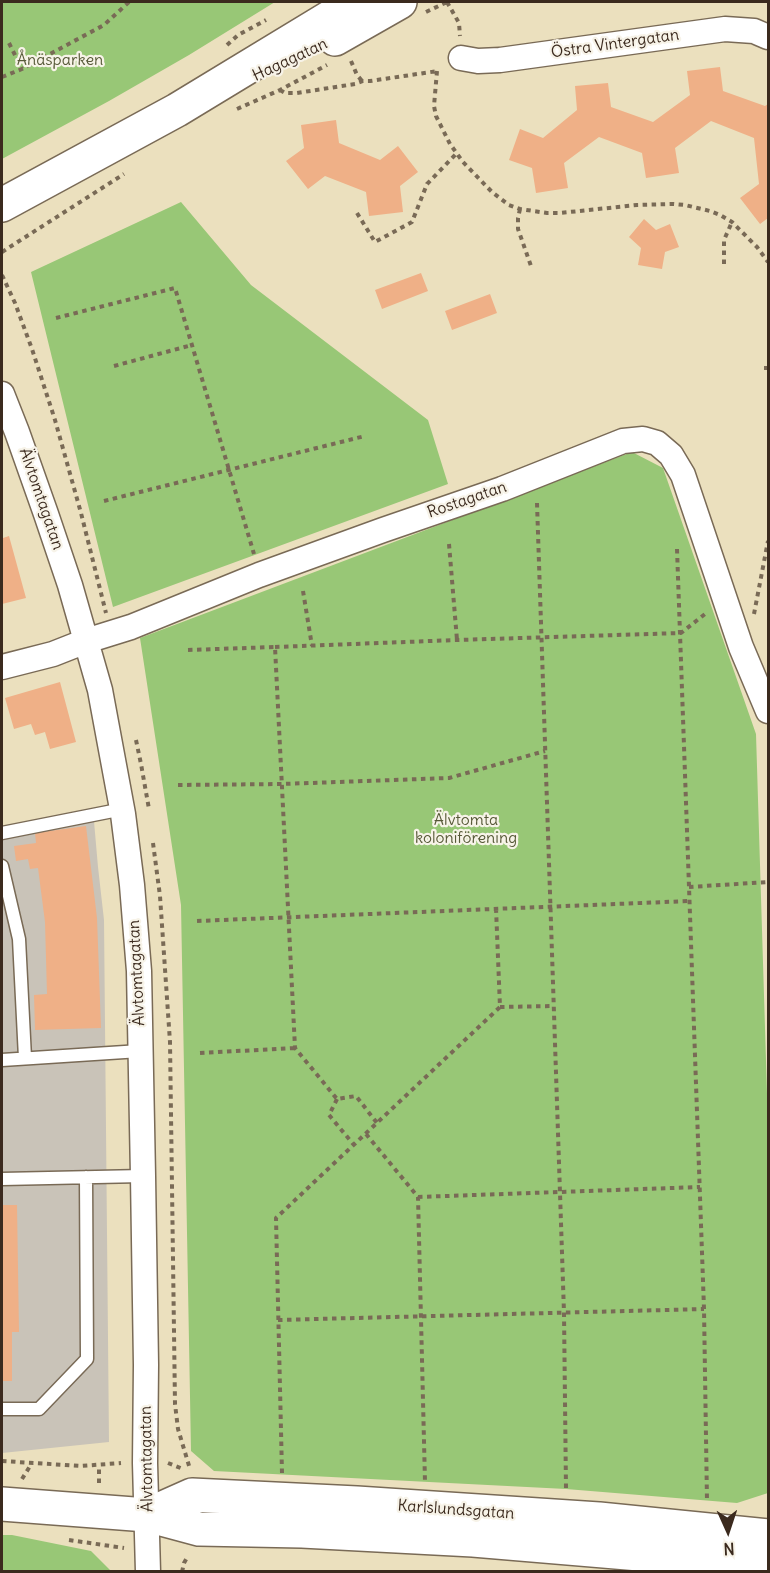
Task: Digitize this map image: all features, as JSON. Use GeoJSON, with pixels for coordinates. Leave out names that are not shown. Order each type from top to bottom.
{"type":"FeatureCollection","features":[{"type":"Feature","properties":{"kind":"main road","name":"Hagagatan"},"geometry":{"type":"LineString","coordinates":[[2,205],[177,110],[355,2]]}},
{"type":"Feature","properties":{"kind":"main road","name":"Hagagatan"},"geometry":{"type":"LineString","coordinates":[[177,110],[282,65],[399,6]]}},
{"type":"Feature","properties":{"kind":"main road","name":"Karlslundsgatan"},"geometry":{"type":"LineString","coordinates":[[11,1493],[147,1515],[199,1529],[302,1531],[473,1540],[663,1556],[768,1568]]}},
{"type":"Feature","properties":{"kind":"main road","name":"Karlslundsgatan"},"geometry":{"type":"LineString","coordinates":[[147,1515],[192,1495],[598,1519],[768,1536]]}},
{"type":"Feature","properties":{"kind":"street","name":"Östra Vintergatan"},"geometry":{"type":"LineString","coordinates":[[461,58],[478,61],[500,60],[725,29],[754,32],[768,38]]}},
{"type":"Feature","properties":{"kind":"street","name":"Älvtomtagatan"},"geometry":{"type":"LineString","coordinates":[[2,394],[46,514],[86,641],[100,690],[123,809],[139,971],[148,1572]]}},
{"type":"Feature","properties":{"kind":"street","name":"Rostagatan"},"geometry":{"type":"LineString","coordinates":[[2,667],[53,654],[130,627],[259,575],[502,489],[623,441],[643,439],[657,443],[671,455],[683,475],[736,631],[768,711]]}},
{"type":"Feature","properties":{"kind":"lane"},"geometry":{"type":"LineString","coordinates":[[2,833],[123,809]]}},
{"type":"Feature","properties":{"kind":"lane"},"geometry":{"type":"LineString","coordinates":[[2,866],[19,939],[25,1058]]}},
{"type":"Feature","properties":{"kind":"lane"},"geometry":{"type":"LineString","coordinates":[[2,1060],[140,1051]]}},
{"type":"Feature","properties":{"kind":"lane"},"geometry":{"type":"LineString","coordinates":[[2,1179],[143,1176]]}},
{"type":"Feature","properties":{"kind":"lane"},"geometry":{"type":"LineString","coordinates":[[2,1409],[39,1409],[87,1359],[86,1177]]}},
{"type":"Feature","properties":{"kind":"path"},"geometry":{"type":"LineString","coordinates":[[2,77],[22,69],[104,25],[129,2]]}},
{"type":"Feature","properties":{"kind":"path"},"geometry":{"type":"LineString","coordinates":[[399,6],[447,2]]}},
{"type":"Feature","properties":{"kind":"path"},"geometry":{"type":"LineString","coordinates":[[9,43],[22,69]]}},
{"type":"Feature","properties":{"kind":"path"},"geometry":{"type":"LineString","coordinates":[[227,114],[329,64]]}},
{"type":"Feature","properties":{"kind":"path"},"geometry":{"type":"LineString","coordinates":[[280,90],[285,93],[297,93],[437,71],[434,106],[436,116],[450,144],[499,198],[520,209],[547,213],[685,205],[710,211],[732,222],[750,239],[768,262]]}},
{"type":"Feature","properties":{"kind":"path"},"geometry":{"type":"LineString","coordinates":[[357,213],[375,242],[412,222],[427,184],[457,153]]}},
{"type":"Feature","properties":{"kind":"path"},"geometry":{"type":"LineString","coordinates":[[2,252],[132,169]]}},
{"type":"Feature","properties":{"kind":"path"},"geometry":{"type":"LineString","coordinates":[[520,209],[518,229],[531,266]]}},
{"type":"Feature","properties":{"kind":"path"},"geometry":{"type":"LineString","coordinates":[[724,264],[724,240],[732,222]]}},
{"type":"Feature","properties":{"kind":"path"},"geometry":{"type":"LineString","coordinates":[[2,275],[32,349],[55,420],[111,633]]}},
{"type":"Feature","properties":{"kind":"path"},"geometry":{"type":"LineString","coordinates":[[56,318],[176,288],[259,575]]}},
{"type":"Feature","properties":{"kind":"path"},"geometry":{"type":"LineString","coordinates":[[114,366],[192,345]]}},
{"type":"Feature","properties":{"kind":"path"},"geometry":{"type":"LineString","coordinates":[[104,501],[365,436]]}},
{"type":"Feature","properties":{"kind":"path"},"geometry":{"type":"LineString","coordinates":[[537,503],[564,1313],[566,1499]]}},
{"type":"Feature","properties":{"kind":"path"},"geometry":{"type":"LineString","coordinates":[[736,631],[750,624],[756,607],[768,541]]}},
{"type":"Feature","properties":{"kind":"path"},"geometry":{"type":"LineString","coordinates":[[450,544],[457,640]]}},
{"type":"Feature","properties":{"kind":"path"},"geometry":{"type":"LineString","coordinates":[[677,549],[704,1309],[707,1511]]}},
{"type":"Feature","properties":{"kind":"path"},"geometry":{"type":"LineString","coordinates":[[303,591],[312,646]]}},
{"type":"Feature","properties":{"kind":"path"},"geometry":{"type":"LineString","coordinates":[[188,650],[681,633],[725,600]]}},
{"type":"Feature","properties":{"kind":"path"},"geometry":{"type":"LineString","coordinates":[[275,647],[295,1048],[337,1099]]}},
{"type":"Feature","properties":{"kind":"path"},"geometry":{"type":"LineString","coordinates":[[178,785],[450,778],[545,751]]}},
{"type":"Feature","properties":{"kind":"path"},"geometry":{"type":"LineString","coordinates":[[690,887],[768,882]]}},
{"type":"Feature","properties":{"kind":"path"},"geometry":{"type":"LineString","coordinates":[[197,921],[690,901]]}},
{"type":"Feature","properties":{"kind":"path"},"geometry":{"type":"LineString","coordinates":[[496,908],[500,1007]]}},
{"type":"Feature","properties":{"kind":"path"},"geometry":{"type":"LineString","coordinates":[[282,1480],[276,1218],[500,1007],[553,1006]]}},
{"type":"Feature","properties":{"kind":"path"},"geometry":{"type":"LineString","coordinates":[[170,1042],[175,1404],[183,1450],[192,1474]]}},
{"type":"Feature","properties":{"kind":"path"},"geometry":{"type":"LineString","coordinates":[[200,1053],[295,1048]]}},
{"type":"Feature","properties":{"kind":"path"},"geometry":{"type":"LineString","coordinates":[[337,1099],[356,1096],[377,1123]]}},
{"type":"Feature","properties":{"kind":"path"},"geometry":{"type":"LineString","coordinates":[[337,1099],[329,1115],[354,1144]]}},
{"type":"Feature","properties":{"kind":"path"},"geometry":{"type":"LineString","coordinates":[[366,1134],[418,1197],[426,1488]]}},
{"type":"Feature","properties":{"kind":"path"},"geometry":{"type":"LineString","coordinates":[[418,1197],[700,1187]]}},
{"type":"Feature","properties":{"kind":"path"},"geometry":{"type":"LineString","coordinates":[[278,1320],[704,1309]]}},
{"type":"Feature","properties":{"kind":"path"},"geometry":{"type":"LineString","coordinates":[[2,1461],[81,1466],[118,1464]]}},
{"type":"Feature","properties":{"kind":"path"},"geometry":{"type":"LineString","coordinates":[[11,1493],[32,1463]]}},
{"type":"Feature","properties":{"kind":"shaded area"},"geometry":{"type":"Polygon","coordinates":[[[93,810],[104,920],[109,1442],[2,1453],[2,826],[93,810]]]}},
{"type":"Feature","properties":{"kind":"green space","name":"Ånäsparken"},"geometry":{"type":"Polygon","coordinates":[[[2,2],[275,2],[189,55],[2,159],[2,2]]]}},
{"type":"Feature","properties":{"kind":"green space"},"geometry":{"type":"Polygon","coordinates":[[[181,202],[251,285],[428,420],[448,484],[113,607],[31,272],[181,202]]]}},
{"type":"Feature","properties":{"kind":"green space","name":"Älvtomta koloniförening"},"geometry":{"type":"Polygon","coordinates":[[[632,452],[663,468],[756,734],[768,1126],[768,1493],[737,1503],[566,1489],[214,1471],[191,1451],[181,905],[140,638],[632,452]]]}},
{"type":"Feature","properties":{"kind":"green space"},"geometry":{"type":"Polygon","coordinates":[[[2,1535],[91,1551],[111,1571],[2,1571],[2,1535]]]}},
{"type":"Feature","properties":{"kind":"building"},"geometry":{"type":"Polygon","coordinates":[[[720,67],[723,91],[765,106],[768,104],[768,218],[760,224],[740,198],[759,184],[754,138],[711,121],[675,148],[679,173],[646,178],[642,153],[599,137],[564,163],[568,188],[536,193],[532,168],[509,160],[520,129],[543,138],[577,110],[575,86],[608,83],[611,107],[653,122],[690,95],[687,71],[720,67]]]}},
{"type":"Feature","properties":{"kind":"building"},"geometry":{"type":"Polygon","coordinates":[[[336,120],[339,143],[380,160],[398,146],[418,172],[400,186],[403,212],[369,216],[366,192],[325,176],[308,189],[286,161],[304,148],[301,125],[336,120]]]}},
{"type":"Feature","properties":{"kind":"building"},"geometry":{"type":"Polygon","coordinates":[[[644,219],[656,230],[670,224],[679,247],[665,252],[662,269],[638,265],[641,248],[629,237],[644,219]]]}},
{"type":"Feature","properties":{"kind":"building"},"geometry":{"type":"Polygon","coordinates":[[[421,273],[428,291],[382,309],[375,290],[421,273]]]}},
{"type":"Feature","properties":{"kind":"building"},"geometry":{"type":"Polygon","coordinates":[[[490,294],[497,313],[452,330],[445,311],[490,294]]]}},
{"type":"Feature","properties":{"kind":"building"},"geometry":{"type":"Polygon","coordinates":[[[2,533],[3,538],[9,536],[26,598],[2,604],[2,533]]]}},
{"type":"Feature","properties":{"kind":"building"},"geometry":{"type":"Polygon","coordinates":[[[60,682],[76,742],[50,749],[45,732],[35,735],[31,724],[14,729],[5,698],[60,682]]]}},
{"type":"Feature","properties":{"kind":"building"},"geometry":{"type":"Polygon","coordinates":[[[86,826],[97,918],[101,1028],[35,1030],[34,995],[47,994],[45,922],[38,868],[30,869],[28,859],[16,861],[14,846],[36,843],[35,833],[86,826]]]}},
{"type":"Feature","properties":{"kind":"building"},"geometry":{"type":"Polygon","coordinates":[[[2,1205],[17,1205],[19,1332],[12,1332],[12,1381],[2,1381],[2,1205]]]}}]}
